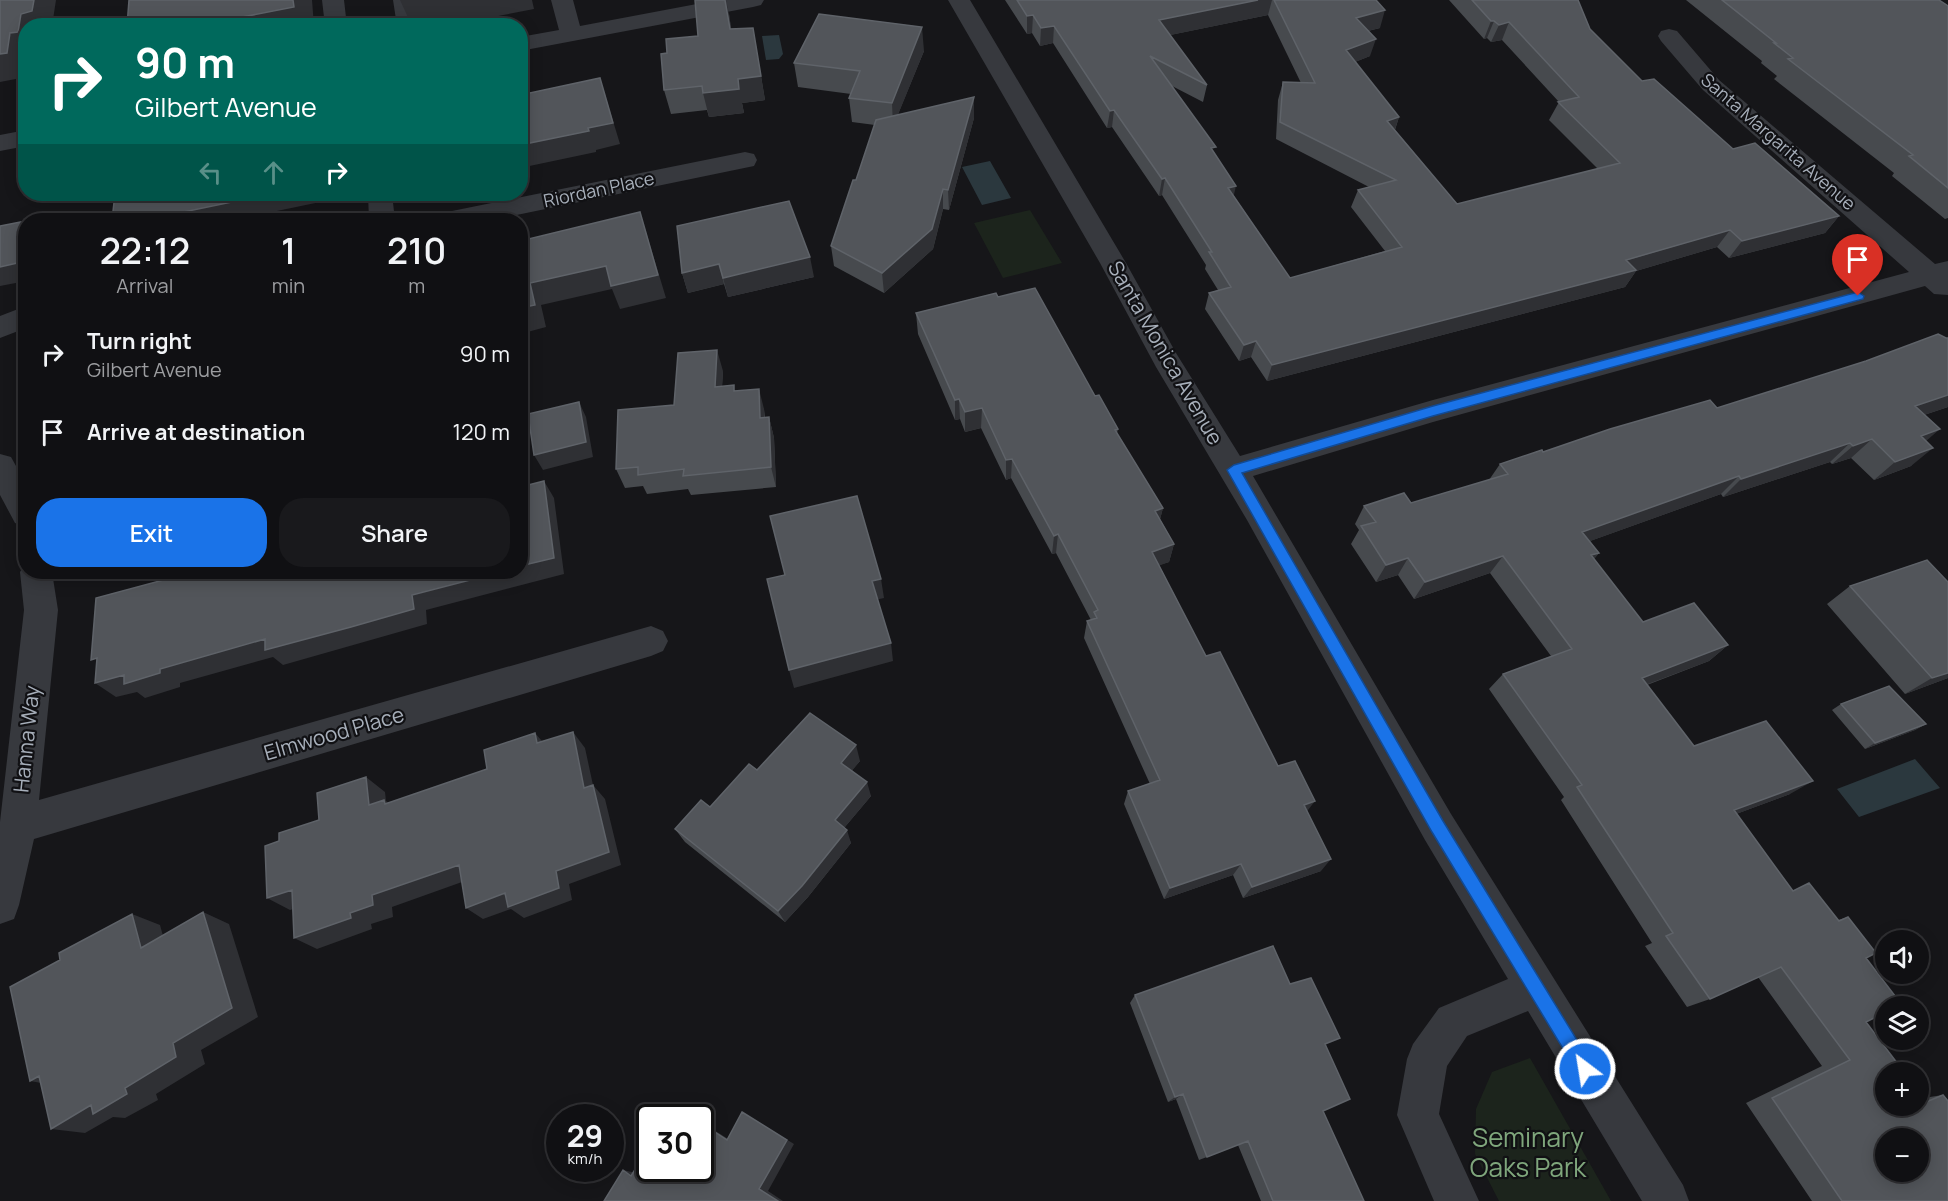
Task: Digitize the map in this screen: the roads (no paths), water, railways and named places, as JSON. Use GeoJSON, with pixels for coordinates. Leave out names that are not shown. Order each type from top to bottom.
{"type":"FeatureCollection","features":[{"type":"Feature","properties":{"kind":"street"},"geometry":{"type":"LineString","coordinates":[[333,0],[335,18]]}},
{"type":"Feature","properties":{"kind":"street"},"geometry":{"type":"LineString","coordinates":[[404,0],[407,18]]}},
{"type":"Feature","properties":{"kind":"street"},"geometry":{"type":"LineString","coordinates":[[562,0],[572,34]]}},
{"type":"Feature","properties":{"kind":"street"},"geometry":{"type":"LineString","coordinates":[[528,42],[753,0]]}},
{"type":"Feature","properties":{"kind":"street","name":"Santa Monica Avenue"},"geometry":{"type":"LineString","coordinates":[[959,0],[1113,263],[1166,360],[1234,470],[1438,827],[1667,1201]]}},
{"type":"Feature","properties":{"kind":"street","name":"Santa Margarita Avenue"},"geometry":{"type":"LineString","coordinates":[[1670,36],[1695,69],[1711,85],[1942,278]]}},
{"type":"Feature","properties":{"kind":"street"},"geometry":{"type":"LineString","coordinates":[[0,143],[18,140]]}},
{"type":"Feature","properties":{"kind":"street","name":"Riordan Place"},"geometry":{"type":"LineString","coordinates":[[486,213],[745,160]]}},
{"type":"Feature","properties":{"kind":"street"},"geometry":{"type":"LineString","coordinates":[[1234,470],[1433,411],[1942,278]]}},
{"type":"Feature","properties":{"kind":"street"},"geometry":{"type":"LineString","coordinates":[[0,328],[18,320]]}},
{"type":"Feature","properties":{"kind":"street"},"geometry":{"type":"LineString","coordinates":[[0,466],[18,499]]}},
{"type":"Feature","properties":{"kind":"street","name":"Hanna Way"},"geometry":{"type":"LineString","coordinates":[[0,905],[18,827],[41,610],[37,579]]}},
{"type":"Feature","properties":{"kind":"street","name":"Elmwood Place"},"geometry":{"type":"LineString","coordinates":[[18,827],[40,818],[651,641]]}},
{"type":"Feature","properties":{"kind":"street"},"geometry":{"type":"LineString","coordinates":[[1457,1201],[1418,1115],[1428,1059],[1453,1022],[1535,988]]}},
{"type":"Feature","properties":{"kind":"park label","name":"Seminary Oaks Park"},"geometry":{"type":"Point","coordinates":[1528,1153]}}]}
